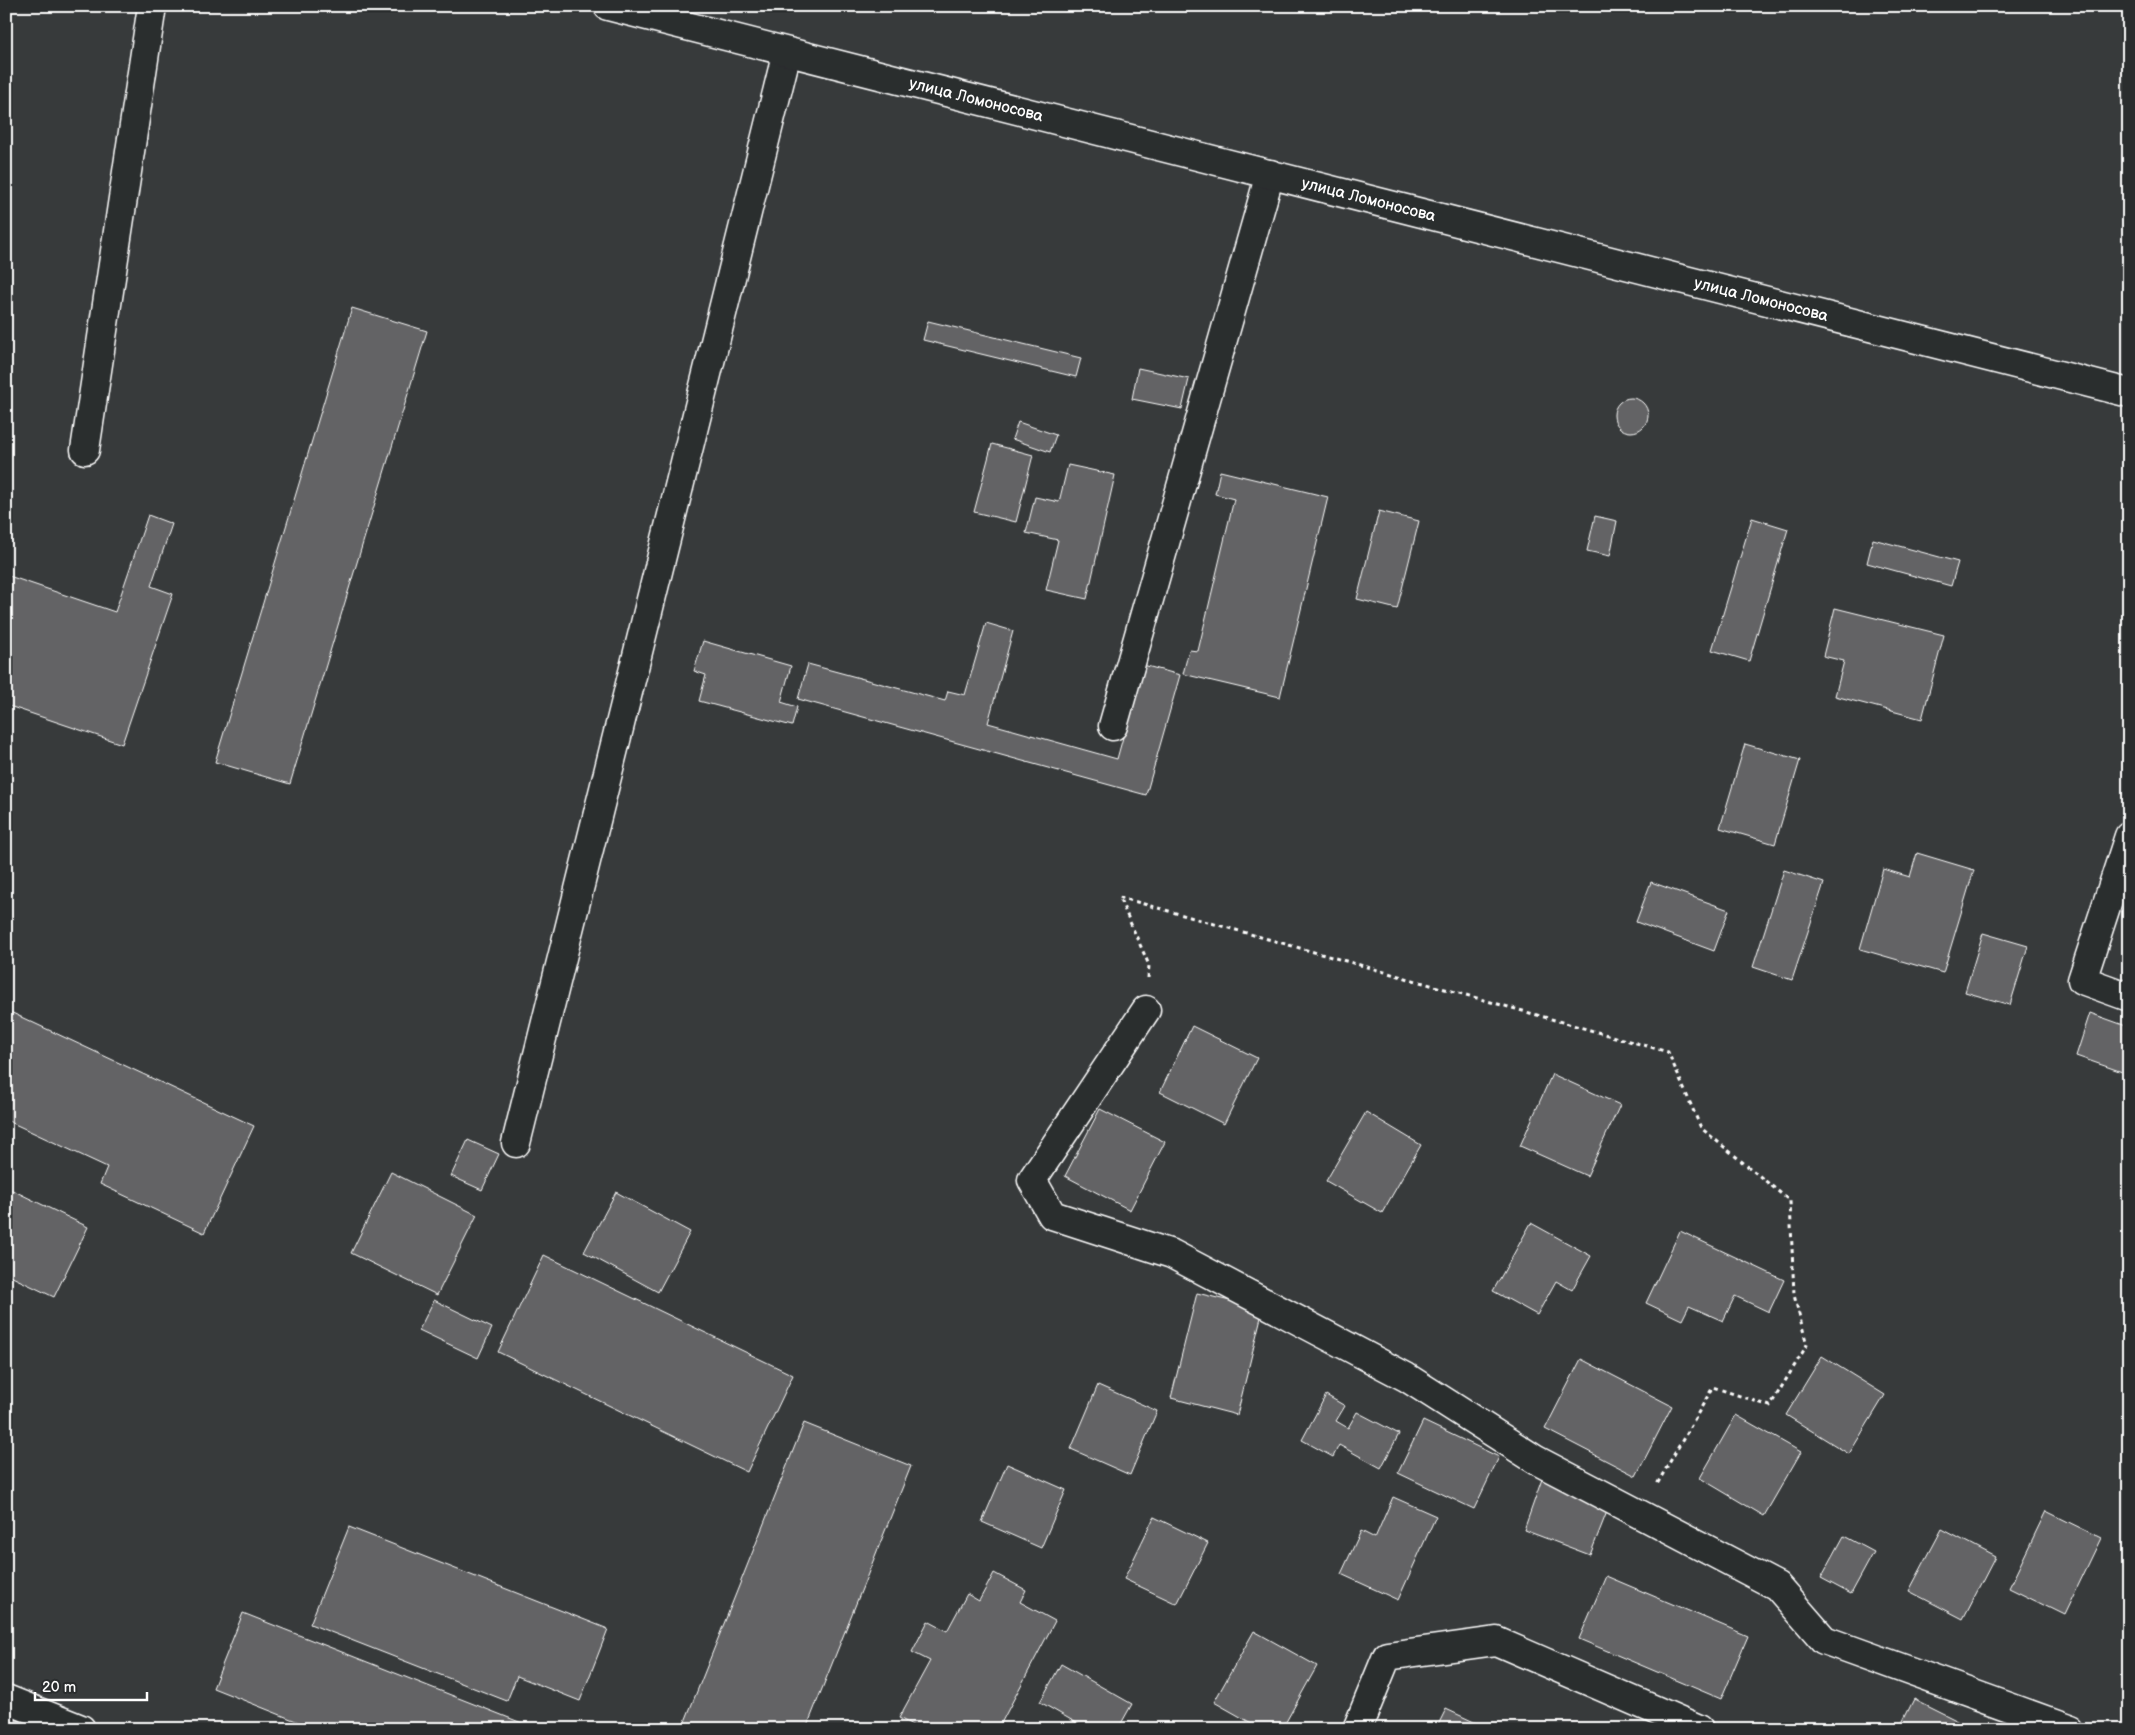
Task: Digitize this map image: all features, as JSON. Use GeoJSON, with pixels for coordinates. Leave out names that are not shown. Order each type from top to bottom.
{"type":"FeatureCollection","features":[{"type":"Feature","properties":{"kind":"street"},"geometry":{"type":"LineString","coordinates":[[85,450],[152,6]]}},
{"type":"Feature","properties":{"kind":"street","name":"улица Ломоносова"},"geometry":{"type":"LineString","coordinates":[[608,6],[2129,393]]}},
{"type":"Feature","properties":{"kind":"street"},"geometry":{"type":"LineString","coordinates":[[516,1143],[787,52]]}},
{"type":"Feature","properties":{"kind":"street"},"geometry":{"type":"LineString","coordinates":[[1113,726],[1270,174]]}},
{"type":"Feature","properties":{"kind":"street"},"geometry":{"type":"LineString","coordinates":[[2129,836],[2082,980],[2129,996]]}},
{"type":"Feature","properties":{"kind":"street"},"geometry":{"type":"LineString","coordinates":[[1146,1010],[1032,1180],[1052,1215],[1172,1254],[1406,1377],[1536,1460],[1777,1586],[1824,1640],[2070,1729]]}},
{"type":"Feature","properties":{"kind":"street"},"geometry":{"type":"LineString","coordinates":[[1357,1729],[1386,1656],[1496,1641],[1699,1729]]}},
{"type":"Feature","properties":{"kind":"street"},"geometry":{"type":"LineString","coordinates":[[6,1699],[81,1729]]}},
{"type":"Feature","properties":{"kind":"path"},"geometry":{"type":"LineString","coordinates":[[1146,1010],[1149,965],[1119,897],[1668,1052],[1701,1128],[1790,1201],[1794,1295],[1807,1346],[1770,1406],[1713,1387],[1640,1515]]}},
{"type":"Feature","properties":{"kind":"building"},"geometry":{"type":"Polygon","coordinates":[[[352,308],[427,331],[290,784],[215,762],[352,308]]]}},
{"type":"Feature","properties":{"kind":"building"},"geometry":{"type":"Polygon","coordinates":[[[928,321],[1081,358],[1076,377],[923,340],[928,321]]]}},
{"type":"Feature","properties":{"kind":"building"},"geometry":{"type":"Polygon","coordinates":[[[1138,368],[1189,379],[1182,409],[1132,399],[1138,368]]]}},
{"type":"Feature","properties":{"kind":"building"},"geometry":{"type":"Polygon","coordinates":[[[1631,398],[1638,399],[1643,403],[1647,408],[1647,422],[1643,427],[1638,431],[1631,432],[1624,431],[1619,427],[1615,422],[1614,415],[1615,408],[1619,403],[1624,399],[1631,398]]]}},
{"type":"Feature","properties":{"kind":"building"},"geometry":{"type":"Polygon","coordinates":[[[1018,422],[1056,435],[1050,452],[1012,439],[1018,422]]]}},
{"type":"Feature","properties":{"kind":"building"},"geometry":{"type":"Polygon","coordinates":[[[992,444],[1033,455],[1016,522],[974,512],[992,444]]]}},
{"type":"Feature","properties":{"kind":"building"},"geometry":{"type":"Polygon","coordinates":[[[1068,465],[1115,475],[1087,599],[1046,590],[1058,540],[1026,533],[1035,497],[1059,502],[1068,465]]]}},
{"type":"Feature","properties":{"kind":"building"},"geometry":{"type":"Polygon","coordinates":[[[1220,471],[1328,497],[1280,697],[1183,674],[1189,650],[1198,651],[1234,499],[1215,494],[1220,471]]]}},
{"type":"Feature","properties":{"kind":"building"},"geometry":{"type":"Polygon","coordinates":[[[1379,511],[1419,521],[1397,609],[1357,599],[1379,511]]]}},
{"type":"Feature","properties":{"kind":"building"},"geometry":{"type":"Polygon","coordinates":[[[148,515],[172,524],[151,586],[173,594],[122,744],[6,705],[6,575],[115,612],[148,515]]]}},
{"type":"Feature","properties":{"kind":"building"},"geometry":{"type":"Polygon","coordinates":[[[1595,516],[1617,521],[1610,556],[1587,551],[1595,516]]]}},
{"type":"Feature","properties":{"kind":"building"},"geometry":{"type":"Polygon","coordinates":[[[1752,518],[1788,529],[1749,661],[1712,650],[1752,518]]]}},
{"type":"Feature","properties":{"kind":"building"},"geometry":{"type":"Polygon","coordinates":[[[1873,539],[1958,562],[1951,586],[1867,563],[1873,539]]]}},
{"type":"Feature","properties":{"kind":"building"},"geometry":{"type":"Polygon","coordinates":[[[1835,608],[1944,635],[1922,719],[1835,696],[1844,661],[1823,656],[1835,608]]]}},
{"type":"Feature","properties":{"kind":"building"},"geometry":{"type":"Polygon","coordinates":[[[986,623],[1013,631],[988,723],[1117,759],[1143,665],[1180,675],[1146,795],[798,699],[808,664],[945,701],[948,691],[965,695],[986,623]]]}},
{"type":"Feature","properties":{"kind":"building"},"geometry":{"type":"Polygon","coordinates":[[[703,641],[791,666],[781,702],[797,707],[792,726],[699,701],[706,675],[694,671],[703,641]]]}},
{"type":"Feature","properties":{"kind":"building"},"geometry":{"type":"Polygon","coordinates":[[[1745,744],[1800,760],[1775,844],[1720,828],[1745,744]]]}},
{"type":"Feature","properties":{"kind":"building"},"geometry":{"type":"Polygon","coordinates":[[[1917,853],[1974,870],[1943,973],[1860,949],[1883,869],[1910,877],[1917,853]]]}},
{"type":"Feature","properties":{"kind":"building"},"geometry":{"type":"Polygon","coordinates":[[[1784,870],[1824,883],[1792,980],[1753,967],[1784,870]]]}},
{"type":"Feature","properties":{"kind":"building"},"geometry":{"type":"Polygon","coordinates":[[[1651,882],[1729,910],[1714,951],[1636,922],[1651,882]]]}},
{"type":"Feature","properties":{"kind":"building"},"geometry":{"type":"Polygon","coordinates":[[[1983,933],[2028,946],[2010,1005],[1965,992],[1983,933]]]}},
{"type":"Feature","properties":{"kind":"building"},"geometry":{"type":"Polygon","coordinates":[[[6,1010],[254,1126],[204,1233],[100,1184],[107,1167],[6,1120],[6,1010]]]}},
{"type":"Feature","properties":{"kind":"building"},"geometry":{"type":"Polygon","coordinates":[[[2090,1013],[2129,1027],[2128,1074],[2076,1056],[2090,1013]]]}},
{"type":"Feature","properties":{"kind":"building"},"geometry":{"type":"Polygon","coordinates":[[[1192,1026],[1257,1058],[1224,1124],[1160,1092],[1192,1026]]]}},
{"type":"Feature","properties":{"kind":"building"},"geometry":{"type":"Polygon","coordinates":[[[1552,1074],[1620,1105],[1587,1176],[1520,1146],[1552,1074]]]}},
{"type":"Feature","properties":{"kind":"building"},"geometry":{"type":"Polygon","coordinates":[[[1100,1109],[1165,1142],[1130,1210],[1065,1176],[1100,1109]]]}},
{"type":"Feature","properties":{"kind":"building"},"geometry":{"type":"Polygon","coordinates":[[[1366,1112],[1421,1145],[1382,1213],[1326,1181],[1366,1112]]]}},
{"type":"Feature","properties":{"kind":"building"},"geometry":{"type":"Polygon","coordinates":[[[468,1140],[499,1154],[482,1190],[451,1176],[468,1140]]]}},
{"type":"Feature","properties":{"kind":"building"},"geometry":{"type":"Polygon","coordinates":[[[391,1172],[477,1215],[437,1295],[351,1253],[391,1172]]]}},
{"type":"Feature","properties":{"kind":"building"},"geometry":{"type":"Polygon","coordinates":[[[6,1187],[88,1227],[54,1297],[6,1274],[6,1187]]]}},
{"type":"Feature","properties":{"kind":"building"},"geometry":{"type":"Polygon","coordinates":[[[616,1192],[690,1232],[658,1292],[584,1252],[616,1192]]]}},
{"type":"Feature","properties":{"kind":"building"},"geometry":{"type":"Polygon","coordinates":[[[1531,1223],[1591,1256],[1572,1290],[1556,1281],[1537,1315],[1493,1291],[1531,1223]]]}},
{"type":"Feature","properties":{"kind":"building"},"geometry":{"type":"Polygon","coordinates":[[[1680,1231],[1784,1280],[1769,1312],[1735,1296],[1723,1321],[1689,1306],[1682,1320],[1646,1303],[1680,1231]]]}},
{"type":"Feature","properties":{"kind":"building"},"geometry":{"type":"Polygon","coordinates":[[[544,1255],[793,1375],[747,1472],[498,1352],[544,1255]]]}},
{"type":"Feature","properties":{"kind":"building"},"geometry":{"type":"Polygon","coordinates":[[[1197,1293],[1263,1309],[1237,1415],[1171,1398],[1197,1293]]]}},
{"type":"Feature","properties":{"kind":"building"},"geometry":{"type":"Polygon","coordinates":[[[434,1300],[492,1328],[478,1358],[419,1330],[434,1300]]]}},
{"type":"Feature","properties":{"kind":"building"},"geometry":{"type":"Polygon","coordinates":[[[1822,1356],[1885,1395],[1849,1454],[1786,1415],[1822,1356]]]}},
{"type":"Feature","properties":{"kind":"building"},"geometry":{"type":"Polygon","coordinates":[[[1581,1359],[1672,1406],[1636,1476],[1545,1429],[1581,1359]]]}},
{"type":"Feature","properties":{"kind":"building"},"geometry":{"type":"Polygon","coordinates":[[[1098,1385],[1157,1411],[1130,1475],[1071,1449],[1098,1385]]]}},
{"type":"Feature","properties":{"kind":"building"},"geometry":{"type":"Polygon","coordinates":[[[1326,1395],[1345,1406],[1336,1421],[1348,1428],[1357,1412],[1399,1434],[1381,1468],[1339,1445],[1333,1457],[1302,1440],[1326,1395]]]}},
{"type":"Feature","properties":{"kind":"building"},"geometry":{"type":"Polygon","coordinates":[[[1736,1415],[1801,1452],[1764,1516],[1700,1478],[1736,1415]]]}},
{"type":"Feature","properties":{"kind":"building"},"geometry":{"type":"Polygon","coordinates":[[[1423,1421],[1499,1457],[1474,1509],[1398,1473],[1423,1421]]]}},
{"type":"Feature","properties":{"kind":"building"},"geometry":{"type":"Polygon","coordinates":[[[804,1423],[911,1466],[806,1729],[682,1729],[804,1423]]]}},
{"type":"Feature","properties":{"kind":"building"},"geometry":{"type":"Polygon","coordinates":[[[1007,1464],[1066,1490],[1041,1548],[982,1522],[1007,1464]]]}},
{"type":"Feature","properties":{"kind":"building"},"geometry":{"type":"Polygon","coordinates":[[[1542,1479],[1610,1504],[1590,1555],[1524,1530],[1542,1479]]]}},
{"type":"Feature","properties":{"kind":"building"},"geometry":{"type":"Polygon","coordinates":[[[1393,1497],[1436,1516],[1398,1600],[1341,1574],[1361,1531],[1375,1538],[1393,1497]]]}},
{"type":"Feature","properties":{"kind":"building"},"geometry":{"type":"Polygon","coordinates":[[[2046,1511],[2101,1538],[2064,1615],[2009,1588],[2046,1511]]]}},
{"type":"Feature","properties":{"kind":"building"},"geometry":{"type":"Polygon","coordinates":[[[1154,1517],[1208,1543],[1177,1604],[1124,1579],[1154,1517]]]}},
{"type":"Feature","properties":{"kind":"building"},"geometry":{"type":"Polygon","coordinates":[[[349,1527],[608,1629],[580,1701],[517,1676],[507,1701],[310,1624],[349,1527]]]}},
{"type":"Feature","properties":{"kind":"building"},"geometry":{"type":"Polygon","coordinates":[[[1942,1529],[1995,1557],[1963,1619],[1909,1591],[1942,1529]]]}},
{"type":"Feature","properties":{"kind":"building"},"geometry":{"type":"Polygon","coordinates":[[[1844,1536],[1874,1552],[1851,1594],[1821,1578],[1844,1536]]]}},
{"type":"Feature","properties":{"kind":"building"},"geometry":{"type":"Polygon","coordinates":[[[994,1573],[1026,1590],[1020,1602],[1055,1621],[998,1729],[920,1729],[899,1718],[930,1661],[912,1652],[928,1621],[947,1631],[967,1594],[979,1601],[994,1573]]]}},
{"type":"Feature","properties":{"kind":"building"},"geometry":{"type":"Polygon","coordinates":[[[1606,1576],[1748,1636],[1721,1699],[1579,1639],[1606,1576]]]}},
{"type":"Feature","properties":{"kind":"building"},"geometry":{"type":"Polygon","coordinates":[[[243,1613],[537,1729],[316,1729],[213,1688],[243,1613]]]}},
{"type":"Feature","properties":{"kind":"building"},"geometry":{"type":"Polygon","coordinates":[[[1254,1631],[1317,1666],[1282,1729],[1262,1729],[1214,1702],[1254,1631]]]}},
{"type":"Feature","properties":{"kind":"building"},"geometry":{"type":"Polygon","coordinates":[[[1061,1664],[1132,1704],[1118,1729],[1087,1729],[1040,1702],[1061,1664]]]}},
{"type":"Feature","properties":{"kind":"building"},"geometry":{"type":"Polygon","coordinates":[[[1914,1699],[1974,1729],[1899,1729],[1914,1699]]]}},
{"type":"Feature","properties":{"kind":"building"},"geometry":{"type":"Polygon","coordinates":[[[1446,1709],[1489,1729],[1436,1729],[1446,1709]]]}},
{"type":"Feature","properties":{"kind":"waterway"},"geometry":{"type":"LineString","coordinates":[[6,1720],[29,1729]]}}]}
